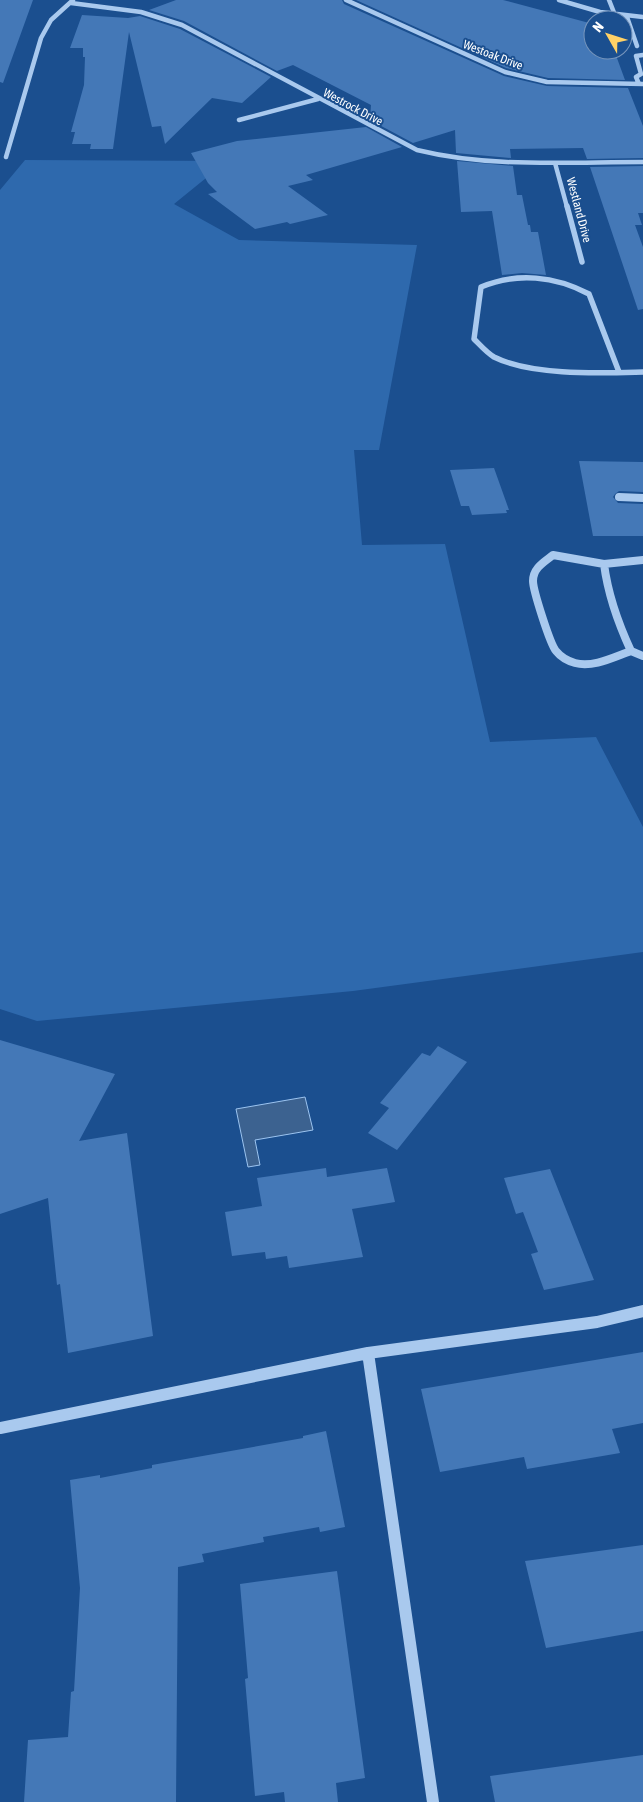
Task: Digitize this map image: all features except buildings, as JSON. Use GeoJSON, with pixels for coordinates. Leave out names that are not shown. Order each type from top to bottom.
{"type":"FeatureCollection","features":[{"type":"Feature","properties":{"kind":"street","name":"Westoak Drive"},"geometry":{"type":"LineString","coordinates":[[346,0],[505,72],[524,78],[573,84],[641,84]]}},
{"type":"Feature","properties":{"kind":"street"},"geometry":{"type":"LineString","coordinates":[[559,0],[588,10]]}},
{"type":"Feature","properties":{"kind":"street"},"geometry":{"type":"LineString","coordinates":[[6,157],[41,38],[52,20],[72,1]]}},
{"type":"Feature","properties":{"kind":"street","name":"Westrock Drive"},"geometry":{"type":"LineString","coordinates":[[72,1],[130,8],[166,18],[398,142],[417,150],[481,162],[643,162]]}},
{"type":"Feature","properties":{"kind":"street"},"geometry":{"type":"LineString","coordinates":[[633,33],[637,46]]}},
{"type":"Feature","properties":{"kind":"street"},"geometry":{"type":"LineString","coordinates":[[641,84],[636,76],[641,74],[636,56],[643,55]]}},
{"type":"Feature","properties":{"kind":"street"},"geometry":{"type":"LineString","coordinates":[[239,120],[318,99]]}},
{"type":"Feature","properties":{"kind":"street","name":"Westland Drive"},"geometry":{"type":"LineString","coordinates":[[556,163],[582,262]]}},
{"type":"Feature","properties":{"kind":"street"},"geometry":{"type":"LineString","coordinates":[[619,372],[589,294],[582,289],[562,281],[536,278],[491,281],[480,287],[474,339],[493,356],[515,365],[585,374],[643,372]]}},
{"type":"Feature","properties":{"kind":"street"},"geometry":{"type":"LineString","coordinates":[[618,497],[643,498]]}},
{"type":"Feature","properties":{"kind":"street"},"geometry":{"type":"LineString","coordinates":[[631,651],[595,663],[576,663],[561,656],[554,649],[542,614],[534,581],[538,566],[553,555],[604,564],[643,560]]}},
{"type":"Feature","properties":{"kind":"street"},"geometry":{"type":"LineString","coordinates":[[604,564],[608,587],[622,633],[631,651],[643,656]]}},
{"type":"Feature","properties":{"kind":"street"},"geometry":{"type":"LineString","coordinates":[[0,1428],[368,1353],[597,1322],[643,1311]]}},
{"type":"Feature","properties":{"kind":"street"},"geometry":{"type":"LineString","coordinates":[[368,1353],[432,1802]]}},
{"type":"Feature","properties":{"kind":"shaded area"},"geometry":{"type":"Polygon","coordinates":[[[25,160],[227,161],[174,204],[239,240],[417,245],[379,450],[354,450],[362,545],[445,544],[490,742],[596,737],[643,827],[643,952],[353,991],[37,1021],[0,1009],[0,190],[25,160]]]}},
{"type":"Feature","properties":{"kind":"shaded area"},"geometry":{"type":"Polygon","coordinates":[[[305,1097],[313,1130],[255,1140],[260,1165],[248,1167],[236,1109],[305,1097]]]}}]}
